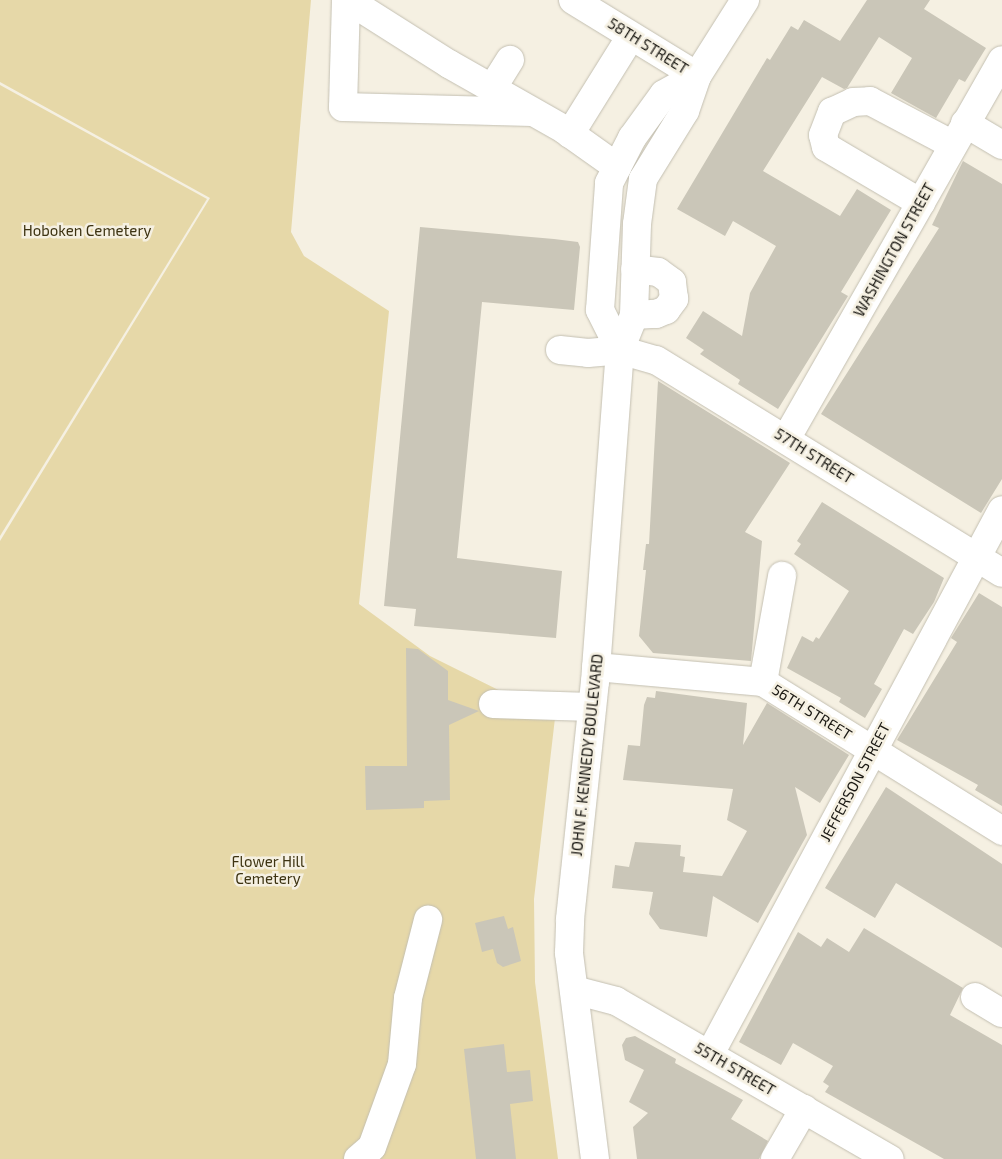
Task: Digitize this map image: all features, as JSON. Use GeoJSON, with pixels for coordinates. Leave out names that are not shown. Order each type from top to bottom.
{"type":"FeatureCollection","features":[{"type":"Feature","properties":{"kind":"street"},"geometry":{"type":"LineString","coordinates":[[535,112],[343,107],[347,0],[449,64],[535,112],[617,167]]}},
{"type":"Feature","properties":{"kind":"street","name":"58TH STREET"},"geometry":{"type":"LineString","coordinates":[[573,0],[601,7],[632,36],[697,76]]}},
{"type":"Feature","properties":{"kind":"street","name":"JOHN F. KENNEDY BOULEVARD"},"geometry":{"type":"LineString","coordinates":[[595,1159],[569,953],[570,919],[596,667],[620,350],[634,315],[635,269],[643,179],[685,111],[697,76],[745,0]]}},
{"type":"Feature","properties":{"kind":"street"},"geometry":{"type":"LineString","coordinates":[[570,134],[632,36]]}},
{"type":"Feature","properties":{"kind":"street"},"geometry":{"type":"LineString","coordinates":[[493,87],[510,60]]}},
{"type":"Feature","properties":{"kind":"street","name":"WASHINGTON STREET"},"geometry":{"type":"LineString","coordinates":[[786,439],[1002,60]]}},
{"type":"Feature","properties":{"kind":"street","name":"JOHN F. KENNEDY BOULEVARD"},"geometry":{"type":"LineString","coordinates":[[620,350],[600,310],[606,198],[617,167],[632,138],[664,94],[697,76]]}},
{"type":"Feature","properties":{"kind":"street"},"geometry":{"type":"LineString","coordinates":[[920,203],[826,147],[823,135],[832,112],[853,102],[870,101],[959,134],[1002,145]]}},
{"type":"Feature","properties":{"kind":"street"},"geometry":{"type":"LineString","coordinates":[[634,315],[656,314],[666,310],[674,299],[672,282],[658,272],[635,269]]}},
{"type":"Feature","properties":{"kind":"street"},"geometry":{"type":"LineString","coordinates":[[560,350],[588,353],[620,350]]}},
{"type":"Feature","properties":{"kind":"street","name":"57TH STREET"},"geometry":{"type":"LineString","coordinates":[[620,350],[656,360],[1002,573]]}},
{"type":"Feature","properties":{"kind":"street","name":"JEFFERSON STREET"},"geometry":{"type":"LineString","coordinates":[[710,1054],[974,556],[1002,510]]}},
{"type":"Feature","properties":{"kind":"street"},"geometry":{"type":"LineString","coordinates":[[763,682],[782,576]]}},
{"type":"Feature","properties":{"kind":"street","name":"56TH STREET"},"geometry":{"type":"LineString","coordinates":[[596,667],[763,682],[872,748],[1002,831]]}},
{"type":"Feature","properties":{"kind":"street"},"geometry":{"type":"LineString","coordinates":[[493,704],[592,707]]}},
{"type":"Feature","properties":{"kind":"street"},"geometry":{"type":"LineString","coordinates":[[358,1159],[372,1147],[402,1064],[408,998],[428,920]]}},
{"type":"Feature","properties":{"kind":"street","name":"55TH STREET"},"geometry":{"type":"LineString","coordinates":[[574,990],[616,1001],[890,1159]]}},
{"type":"Feature","properties":{"kind":"street"},"geometry":{"type":"LineString","coordinates":[[975,997],[1002,1012]]}},
{"type":"Feature","properties":{"kind":"street"},"geometry":{"type":"LineString","coordinates":[[775,1159],[804,1109]]}},
{"type":"Feature","properties":{"kind":"green space","name":"Flower Hill Cemetery"},"geometry":{"type":"Polygon","coordinates":[[[0,0],[311,0],[291,232],[304,256],[389,311],[359,604],[430,656],[555,718],[534,899],[535,982],[558,1159],[0,1159],[0,541],[210,198],[0,82],[0,0]]]}},
{"type":"Feature","properties":{"kind":"green space","name":"Hoboken Cemetery"},"geometry":{"type":"Polygon","coordinates":[[[0,85],[207,199],[0,536],[0,85]]]}},
{"type":"Feature","properties":{"kind":"building"},"geometry":{"type":"Polygon","coordinates":[[[867,0],[930,0],[924,9],[986,48],[965,82],[959,79],[936,118],[891,93],[912,58],[879,37],[847,88],[844,89],[822,77],[763,171],[840,216],[857,189],[891,210],[841,292],[848,296],[778,409],[738,384],[740,380],[700,354],[704,350],[686,338],[703,311],[742,336],[750,293],[776,246],[733,221],[725,236],[677,209],[767,58],[770,60],[791,26],[798,30],[804,20],[840,41],[867,0]]]}},
{"type":"Feature","properties":{"kind":"building"},"geometry":{"type":"Polygon","coordinates":[[[963,161],[1002,184],[1002,479],[981,513],[821,414],[939,228],[932,225],[963,161]]]}},
{"type":"Feature","properties":{"kind":"building"},"geometry":{"type":"Polygon","coordinates":[[[420,227],[578,242],[580,247],[574,310],[482,302],[457,558],[562,571],[556,638],[414,626],[416,609],[384,606],[420,227]]]}},
{"type":"Feature","properties":{"kind":"building"},"geometry":{"type":"Polygon","coordinates":[[[658,381],[790,463],[745,532],[762,541],[751,661],[653,653],[639,636],[646,570],[643,570],[646,544],[649,544],[658,381]]]}},
{"type":"Feature","properties":{"kind":"building"},"geometry":{"type":"Polygon","coordinates":[[[822,502],[944,578],[934,602],[913,634],[904,629],[874,684],[882,689],[865,718],[839,702],[841,698],[787,668],[802,636],[813,642],[816,637],[819,639],[849,591],[794,554],[801,544],[797,541],[822,502]]]}},
{"type":"Feature","properties":{"kind":"building"},"geometry":{"type":"Polygon","coordinates":[[[979,593],[1002,607],[1002,806],[975,790],[978,785],[897,740],[957,642],[951,638],[979,593]]]}},
{"type":"Feature","properties":{"kind":"building"},"geometry":{"type":"Polygon","coordinates":[[[406,648],[418,649],[448,671],[448,700],[479,711],[449,725],[450,800],[424,801],[424,808],[366,810],[365,766],[407,766],[406,648]]]}},
{"type":"Feature","properties":{"kind":"building"},"geometry":{"type":"Polygon","coordinates":[[[656,691],[747,703],[743,745],[767,703],[849,755],[820,803],[795,787],[807,835],[758,923],[713,896],[707,937],[660,929],[649,914],[653,892],[612,888],[615,865],[629,867],[635,842],[681,845],[680,856],[685,857],[683,872],[722,876],[747,831],[727,820],[733,789],[623,780],[628,745],[640,746],[644,705],[647,697],[655,698],[656,691]]]}},
{"type":"Feature","properties":{"kind":"building"},"geometry":{"type":"Polygon","coordinates":[[[886,787],[1002,864],[1002,948],[896,883],[875,918],[825,888],[886,787]]]}},
{"type":"Feature","properties":{"kind":"building"},"geometry":{"type":"Polygon","coordinates":[[[504,916],[508,929],[513,927],[521,961],[503,967],[497,963],[493,949],[482,952],[475,923],[504,916]]]}},
{"type":"Feature","properties":{"kind":"building"},"geometry":{"type":"Polygon","coordinates":[[[864,928],[963,988],[950,1015],[1002,1045],[1002,1159],[944,1159],[825,1092],[829,1086],[823,1082],[833,1066],[793,1043],[781,1065],[739,1042],[798,932],[821,947],[827,938],[849,952],[864,928]]]}},
{"type":"Feature","properties":{"kind":"building"},"geometry":{"type":"Polygon","coordinates":[[[635,1036],[676,1059],[675,1063],[743,1100],[731,1119],[768,1141],[759,1159],[637,1159],[633,1127],[648,1113],[629,1102],[644,1070],[625,1060],[622,1045],[626,1038],[635,1036]]]}},
{"type":"Feature","properties":{"kind":"building"},"geometry":{"type":"Polygon","coordinates":[[[504,1044],[507,1072],[530,1070],[533,1101],[510,1104],[516,1159],[476,1159],[464,1049],[504,1044]]]}}]}
